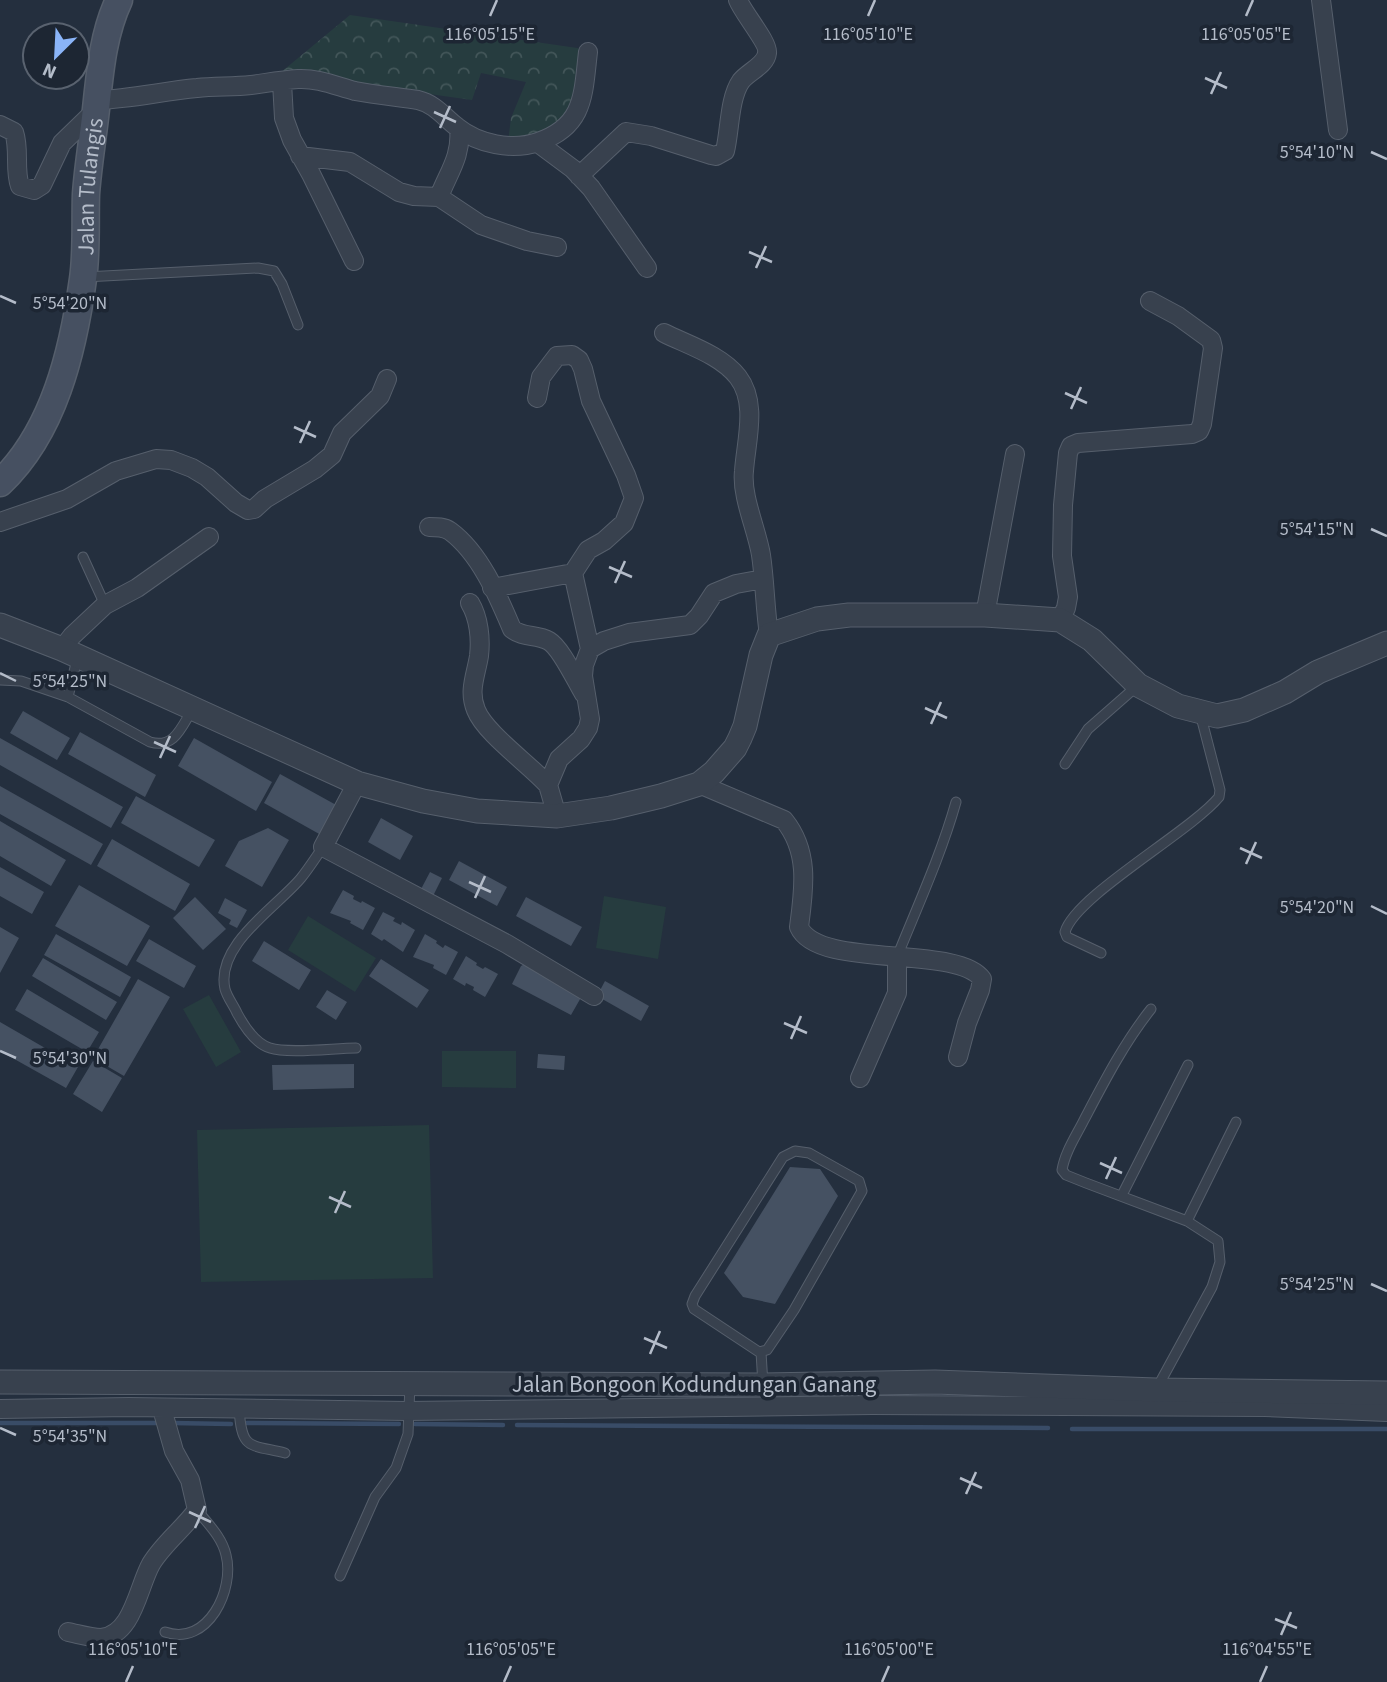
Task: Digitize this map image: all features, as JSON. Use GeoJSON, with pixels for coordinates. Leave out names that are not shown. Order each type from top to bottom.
{"type":"FeatureCollection","features":[{"type":"Feature","properties":{"kind":"main road","name":"Jalan Tulangis"},"geometry":{"type":"LineString","coordinates":[[0,483],[11,472],[45,422],[70,346],[84,277],[87,192],[102,56],[113,14],[120,0]]}},
{"type":"Feature","properties":{"kind":"street"},"geometry":{"type":"LineString","coordinates":[[579,176],[626,132],[651,136],[716,156],[725,151],[728,121],[740,81],[764,60],[767,53],[766,45],[738,0]]}},
{"type":"Feature","properties":{"kind":"street"},"geometry":{"type":"LineString","coordinates":[[1321,0],[1338,130]]}},
{"type":"Feature","properties":{"kind":"street"},"geometry":{"type":"LineString","coordinates":[[0,125],[14,132],[17,180],[20,186],[34,191],[42,185],[62,143],[96,105],[197,88],[298,79],[320,80],[357,91],[426,102],[459,129],[475,138],[496,145],[518,146],[538,142],[555,134],[577,115],[588,52]]}},
{"type":"Feature","properties":{"kind":"street"},"geometry":{"type":"LineString","coordinates":[[282,82],[284,118],[300,156],[312,174],[354,261]]}},
{"type":"Feature","properties":{"kind":"street"},"geometry":{"type":"LineString","coordinates":[[439,197],[458,157],[461,144],[459,129]]}},
{"type":"Feature","properties":{"kind":"street"},"geometry":{"type":"LineString","coordinates":[[538,142],[579,176],[629,240],[647,268]]}},
{"type":"Feature","properties":{"kind":"street"},"geometry":{"type":"LineString","coordinates":[[300,156],[350,162],[406,195],[439,197],[481,225],[527,242],[557,247]]}},
{"type":"Feature","properties":{"kind":"street"},"geometry":{"type":"LineString","coordinates":[[1150,301],[1178,316],[1211,340],[1213,348],[1202,424],[1199,431],[1192,434],[1078,443],[1071,446],[1063,505],[1065,609],[1138,685],[1178,706],[1217,716],[1244,710],[1285,692],[1318,672],[1387,643]]}},
{"type":"Feature","properties":{"kind":"street"},"geometry":{"type":"LineString","coordinates":[[0,625],[70,653],[357,783],[423,801],[477,811],[557,816],[629,804],[699,784],[726,759],[745,726],[768,629],[766,601],[761,555],[743,475],[749,435],[748,394],[729,368],[664,333]]}},
{"type":"Feature","properties":{"kind":"street"},"geometry":{"type":"LineString","coordinates":[[537,398],[541,377],[557,356],[572,355],[579,360],[591,401],[634,498],[624,523],[604,541],[588,550],[573,573],[590,649],[584,665],[584,695],[590,719],[581,738],[559,759],[548,785]]}},
{"type":"Feature","properties":{"kind":"street"},"geometry":{"type":"LineString","coordinates":[[0,522],[67,499],[116,471],[156,459],[171,460],[192,468],[207,477],[236,503],[248,510],[254,509],[265,499],[316,470],[332,455],[342,433],[380,396],[387,379]]}},
{"type":"Feature","properties":{"kind":"street"},"geometry":{"type":"LineString","coordinates":[[987,603],[1015,454]]}},
{"type":"Feature","properties":{"kind":"street"},"geometry":{"type":"LineString","coordinates":[[429,527],[449,530],[461,542],[478,564],[512,629],[519,634],[549,641],[584,695]]}},
{"type":"Feature","properties":{"kind":"street"},"geometry":{"type":"LineString","coordinates":[[70,653],[72,636],[105,605],[137,588],[209,537]]}},
{"type":"Feature","properties":{"kind":"street"},"geometry":{"type":"LineString","coordinates":[[492,588],[573,573]]}},
{"type":"Feature","properties":{"kind":"street"},"geometry":{"type":"LineString","coordinates":[[590,649],[629,633],[690,625],[699,617],[714,593],[736,584],[763,579]]}},
{"type":"Feature","properties":{"kind":"street"},"geometry":{"type":"LineString","coordinates":[[470,603],[479,637],[479,657],[472,683],[474,706],[486,727],[548,785],[557,816]]}},
{"type":"Feature","properties":{"kind":"street"},"geometry":{"type":"LineString","coordinates":[[768,629],[849,615],[987,603],[1065,609]]}},
{"type":"Feature","properties":{"kind":"street"},"geometry":{"type":"LineString","coordinates":[[357,783],[323,847],[507,944],[594,996]]}},
{"type":"Feature","properties":{"kind":"street"},"geometry":{"type":"LineString","coordinates":[[699,784],[784,820],[790,827],[801,851],[805,876],[799,927],[806,939],[833,948],[967,966],[977,971],[982,979],[981,990],[967,1023],[958,1057]]}},
{"type":"Feature","properties":{"kind":"street"},"geometry":{"type":"LineString","coordinates":[[860,1078],[897,993],[897,957]]}},
{"type":"Feature","properties":{"kind":"street","name":"Jalan Bongoon Kodundungan Ganang"},"geometry":{"type":"LineString","coordinates":[[0,1382],[762,1385],[934,1382],[1383,1402]]}},
{"type":"Feature","properties":{"kind":"street"},"geometry":{"type":"LineString","coordinates":[[127,1383],[129,1407]]}},
{"type":"Feature","properties":{"kind":"street"},"geometry":{"type":"LineString","coordinates":[[0,1409],[129,1407],[407,1411],[936,1406],[1265,1407],[1383,1402]]}},
{"type":"Feature","properties":{"kind":"street"},"geometry":{"type":"LineString","coordinates":[[68,1632],[100,1638],[114,1634],[123,1626],[150,1565],[197,1510],[190,1480],[174,1451],[162,1409]]}},
{"type":"Feature","properties":{"kind":"lane"},"geometry":{"type":"LineString","coordinates":[[84,277],[258,268],[274,271],[298,325]]}},
{"type":"Feature","properties":{"kind":"lane"},"geometry":{"type":"LineString","coordinates":[[83,557],[105,605]]}},
{"type":"Feature","properties":{"kind":"lane"},"geometry":{"type":"LineString","coordinates":[[68,696],[70,653]]}},
{"type":"Feature","properties":{"kind":"lane"},"geometry":{"type":"LineString","coordinates":[[0,680],[21,681],[68,696],[160,745],[170,742],[192,709]]}},
{"type":"Feature","properties":{"kind":"lane"},"geometry":{"type":"LineString","coordinates":[[1065,764],[1088,729],[1138,685]]}},
{"type":"Feature","properties":{"kind":"lane"},"geometry":{"type":"LineString","coordinates":[[1101,953],[1067,937],[1065,932],[1070,921],[1091,900],[1219,797],[1220,789],[1200,712]]}},
{"type":"Feature","properties":{"kind":"lane"},"geometry":{"type":"LineString","coordinates":[[897,957],[943,846],[956,802]]}},
{"type":"Feature","properties":{"kind":"lane"},"geometry":{"type":"LineString","coordinates":[[323,847],[302,877],[248,930],[234,949],[228,961],[225,989],[242,1021],[257,1040],[268,1048],[356,1048]]}},
{"type":"Feature","properties":{"kind":"lane"},"geometry":{"type":"LineString","coordinates":[[1151,1009],[1124,1047],[1063,1162],[1062,1170],[1066,1175],[1187,1222],[1218,1241],[1220,1262],[1212,1287],[1156,1390]]}},
{"type":"Feature","properties":{"kind":"lane"},"geometry":{"type":"LineString","coordinates":[[1122,1195],[1188,1065]]}},
{"type":"Feature","properties":{"kind":"lane"},"geometry":{"type":"LineString","coordinates":[[1187,1222],[1236,1122]]}},
{"type":"Feature","properties":{"kind":"lane"},"geometry":{"type":"LineString","coordinates":[[801,1151],[859,1181],[862,1191],[787,1320],[767,1350],[761,1352],[694,1309],[692,1304],[783,1157],[801,1151]]}},
{"type":"Feature","properties":{"kind":"lane"},"geometry":{"type":"LineString","coordinates":[[761,1352],[762,1385]]}},
{"type":"Feature","properties":{"kind":"lane"},"geometry":{"type":"LineString","coordinates":[[934,1382],[936,1406]]}},
{"type":"Feature","properties":{"kind":"lane"},"geometry":{"type":"LineString","coordinates":[[340,1576],[374,1497],[396,1468],[408,1434],[410,1384]]}},
{"type":"Feature","properties":{"kind":"lane"},"geometry":{"type":"LineString","coordinates":[[239,1409],[241,1435],[248,1443],[285,1453]]}},
{"type":"Feature","properties":{"kind":"lane"},"geometry":{"type":"LineString","coordinates":[[165,1632],[185,1636],[203,1628],[216,1610],[226,1583],[227,1557],[218,1536],[197,1510]]}},
{"type":"Feature","properties":{"kind":"green space"},"geometry":{"type":"Polygon","coordinates":[[[350,15],[584,49],[580,93],[555,128],[508,142],[511,118],[526,82],[481,73],[472,100],[280,73],[350,15]]]}},
{"type":"Feature","properties":{"kind":"green space"},"geometry":{"type":"Polygon","coordinates":[[[604,896],[666,907],[658,959],[596,948],[604,896]]]}},
{"type":"Feature","properties":{"kind":"green space"},"geometry":{"type":"Polygon","coordinates":[[[308,916],[376,958],[355,992],[288,950],[308,916]]]}},
{"type":"Feature","properties":{"kind":"green space"},"geometry":{"type":"Polygon","coordinates":[[[209,995],[241,1052],[216,1067],[183,1009],[209,995]]]}},
{"type":"Feature","properties":{"kind":"green space"},"geometry":{"type":"Polygon","coordinates":[[[442,1051],[516,1051],[516,1088],[442,1087],[442,1051]]]}},
{"type":"Feature","properties":{"kind":"green space"},"geometry":{"type":"Polygon","coordinates":[[[429,1125],[433,1278],[201,1282],[197,1130],[429,1125]]]}},
{"type":"Feature","properties":{"kind":"building"},"geometry":{"type":"Polygon","coordinates":[[[23,711],[70,738],[57,760],[10,733],[23,711]]]}},
{"type":"Feature","properties":{"kind":"building"},"geometry":{"type":"Polygon","coordinates":[[[80,732],[156,775],[145,797],[68,754],[80,732]]]}},
{"type":"Feature","properties":{"kind":"building"},"geometry":{"type":"Polygon","coordinates":[[[0,738],[123,807],[111,828],[0,765],[0,738]]]}},
{"type":"Feature","properties":{"kind":"building"},"geometry":{"type":"Polygon","coordinates":[[[194,738],[272,782],[256,811],[178,766],[194,738]]]}},
{"type":"Feature","properties":{"kind":"building"},"geometry":{"type":"Polygon","coordinates":[[[280,774],[338,806],[321,835],[264,803],[280,774]]]}},
{"type":"Feature","properties":{"kind":"building"},"geometry":{"type":"Polygon","coordinates":[[[0,786],[103,844],[91,865],[0,814],[0,786]]]}},
{"type":"Feature","properties":{"kind":"building"},"geometry":{"type":"Polygon","coordinates":[[[136,796],[215,840],[199,867],[121,823],[136,796]]]}},
{"type":"Feature","properties":{"kind":"building"},"geometry":{"type":"Polygon","coordinates":[[[381,818],[413,836],[400,860],[368,842],[381,818]]]}},
{"type":"Feature","properties":{"kind":"building"},"geometry":{"type":"Polygon","coordinates":[[[0,821],[66,860],[51,886],[0,856],[0,821]]]}},
{"type":"Feature","properties":{"kind":"building"},"geometry":{"type":"Polygon","coordinates":[[[268,828],[289,840],[262,887],[225,866],[239,841],[268,828]]]}},
{"type":"Feature","properties":{"kind":"building"},"geometry":{"type":"Polygon","coordinates":[[[112,839],[190,884],[175,911],[97,866],[112,839]]]}},
{"type":"Feature","properties":{"kind":"building"},"geometry":{"type":"Polygon","coordinates":[[[459,861],[507,887],[497,906],[449,880],[459,861]]]}},
{"type":"Feature","properties":{"kind":"building"},"geometry":{"type":"Polygon","coordinates":[[[0,867],[44,892],[32,914],[0,896],[0,867]]]}},
{"type":"Feature","properties":{"kind":"building"},"geometry":{"type":"Polygon","coordinates":[[[430,872],[442,878],[432,898],[420,891],[430,872]]]}},
{"type":"Feature","properties":{"kind":"building"},"geometry":{"type":"Polygon","coordinates":[[[79,885],[150,926],[127,966],[55,926],[79,885]]]}},
{"type":"Feature","properties":{"kind":"building"},"geometry":{"type":"Polygon","coordinates":[[[343,890],[354,896],[353,899],[375,908],[363,930],[350,923],[351,921],[330,913],[343,890]]]}},
{"type":"Feature","properties":{"kind":"building"},"geometry":{"type":"Polygon","coordinates":[[[195,897],[226,929],[203,950],[173,918],[195,897]]]}},
{"type":"Feature","properties":{"kind":"building"},"geometry":{"type":"Polygon","coordinates":[[[526,897],[582,927],[571,946],[516,916],[526,897]]]}},
{"type":"Feature","properties":{"kind":"building"},"geometry":{"type":"Polygon","coordinates":[[[225,898],[247,910],[237,928],[229,924],[231,920],[218,913],[225,898]]]}},
{"type":"Feature","properties":{"kind":"building"},"geometry":{"type":"Polygon","coordinates":[[[383,912],[395,918],[393,921],[401,925],[402,922],[415,930],[403,952],[371,934],[383,912]]]}},
{"type":"Feature","properties":{"kind":"building"},"geometry":{"type":"Polygon","coordinates":[[[0,927],[19,938],[0,973],[0,927]]]}},
{"type":"Feature","properties":{"kind":"building"},"geometry":{"type":"Polygon","coordinates":[[[56,934],[131,977],[120,997],[44,955],[56,934]]]}},
{"type":"Feature","properties":{"kind":"building"},"geometry":{"type":"Polygon","coordinates":[[[425,934],[443,948],[445,945],[458,952],[446,975],[433,968],[434,965],[413,957],[425,934]]]}},
{"type":"Feature","properties":{"kind":"building"},"geometry":{"type":"Polygon","coordinates":[[[149,939],[196,966],[184,988],[136,961],[149,939]]]}},
{"type":"Feature","properties":{"kind":"building"},"geometry":{"type":"Polygon","coordinates":[[[264,941],[311,970],[299,990],[252,961],[264,941]]]}},
{"type":"Feature","properties":{"kind":"building"},"geometry":{"type":"Polygon","coordinates":[[[466,956],[483,969],[485,967],[498,974],[485,997],[473,990],[474,987],[466,983],[465,986],[453,979],[466,956]]]}},
{"type":"Feature","properties":{"kind":"building"},"geometry":{"type":"Polygon","coordinates":[[[43,958],[117,1002],[106,1020],[32,976],[43,958]]]}},
{"type":"Feature","properties":{"kind":"building"},"geometry":{"type":"Polygon","coordinates":[[[381,959],[429,990],[417,1008],[369,976],[381,959]]]}},
{"type":"Feature","properties":{"kind":"building"},"geometry":{"type":"Polygon","coordinates":[[[526,963],[583,994],[571,1015],[512,984],[521,966],[526,963]]]}},
{"type":"Feature","properties":{"kind":"building"},"geometry":{"type":"Polygon","coordinates":[[[138,979],[170,997],[124,1076],[93,1058],[138,979]]]}},
{"type":"Feature","properties":{"kind":"building"},"geometry":{"type":"Polygon","coordinates":[[[605,981],[649,1006],[641,1021],[597,996],[605,981]]]}},
{"type":"Feature","properties":{"kind":"building"},"geometry":{"type":"Polygon","coordinates":[[[27,989],[99,1032],[87,1052],[15,1010],[27,989]]]}},
{"type":"Feature","properties":{"kind":"building"},"geometry":{"type":"Polygon","coordinates":[[[327,990],[347,1002],[336,1020],[316,1007],[327,990]]]}},
{"type":"Feature","properties":{"kind":"building"},"geometry":{"type":"Polygon","coordinates":[[[0,1022],[78,1067],[66,1088],[0,1051],[0,1022]]]}},
{"type":"Feature","properties":{"kind":"building"},"geometry":{"type":"Polygon","coordinates":[[[538,1054],[565,1056],[564,1070],[537,1068],[538,1054]]]}},
{"type":"Feature","properties":{"kind":"building"},"geometry":{"type":"Polygon","coordinates":[[[93,1061],[122,1078],[102,1112],[73,1094],[93,1061]]]}},
{"type":"Feature","properties":{"kind":"building"},"geometry":{"type":"Polygon","coordinates":[[[354,1064],[354,1088],[273,1090],[272,1065],[354,1064]]]}},
{"type":"Feature","properties":{"kind":"building"},"geometry":{"type":"Polygon","coordinates":[[[790,1167],[820,1169],[838,1196],[775,1304],[743,1297],[724,1273],[790,1167]]]}},
{"type":"Feature","properties":{"kind":"waterway"},"geometry":{"type":"LineString","coordinates":[[0,1423],[156,1423]]}},
{"type":"Feature","properties":{"kind":"waterway"},"geometry":{"type":"LineString","coordinates":[[172,1423],[231,1424]]}},
{"type":"Feature","properties":{"kind":"waterway"},"geometry":{"type":"LineString","coordinates":[[247,1423],[399,1424]]}},
{"type":"Feature","properties":{"kind":"waterway"},"geometry":{"type":"LineString","coordinates":[[415,1424],[503,1425]]}},
{"type":"Feature","properties":{"kind":"waterway"},"geometry":{"type":"LineString","coordinates":[[517,1425],[1048,1428]]}},
{"type":"Feature","properties":{"kind":"waterway"},"geometry":{"type":"LineString","coordinates":[[1072,1429],[1387,1429]]}}]}
